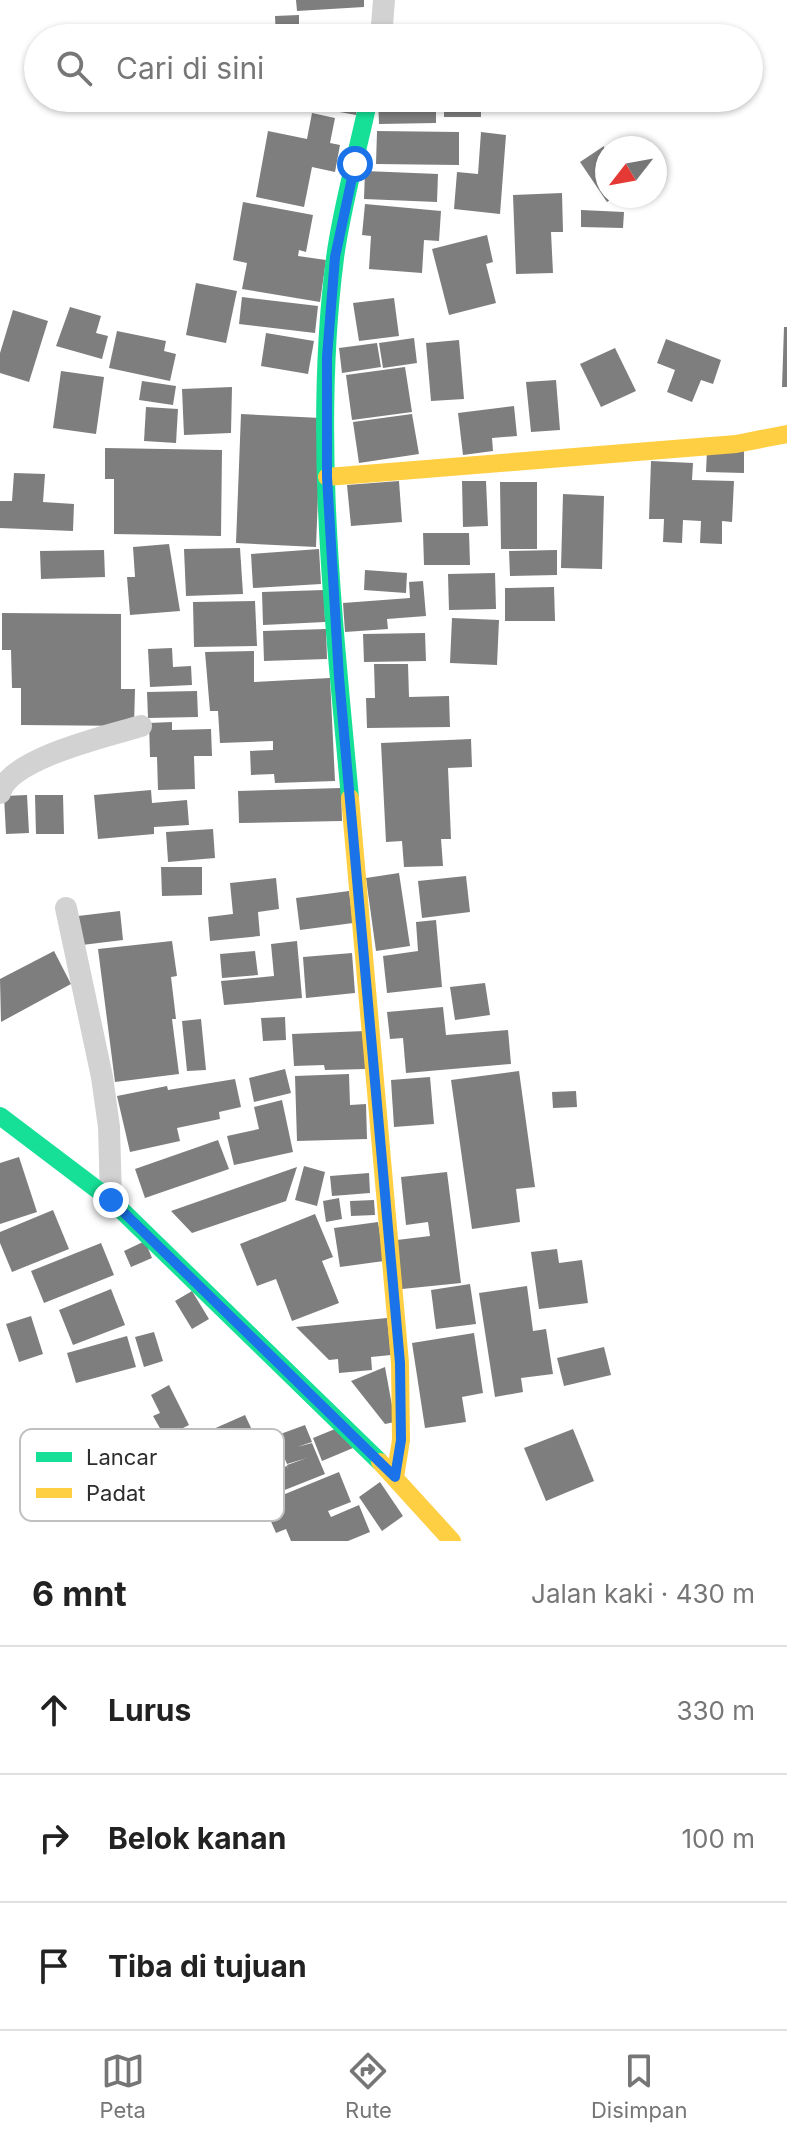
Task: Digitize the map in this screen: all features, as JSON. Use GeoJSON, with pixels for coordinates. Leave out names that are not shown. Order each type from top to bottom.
{"type":"FeatureCollection","features":[{"type":"Feature","properties":{"kind":"street"},"geometry":{"type":"LineString","coordinates":[[382,24],[384,0]]}},
{"type":"Feature","properties":{"kind":"street"},"geometry":{"type":"LineString","coordinates":[[366,112],[335,257],[327,357],[327,477],[339,677],[400,1363],[401,1440],[395,1477]]}},
{"type":"Feature","properties":{"kind":"street"},"geometry":{"type":"LineString","coordinates":[[327,477],[736,444],[787,434]]}},
{"type":"Feature","properties":{"kind":"street"},"geometry":{"type":"LineString","coordinates":[[0,793],[3,782],[22,769],[80,744],[141,726]]}},
{"type":"Feature","properties":{"kind":"street"},"geometry":{"type":"LineString","coordinates":[[66,908],[102,1077],[109,1127],[111,1200]]}},
{"type":"Feature","properties":{"kind":"street"},"geometry":{"type":"LineString","coordinates":[[0,1116],[111,1200],[395,1477],[452,1541]]}},
{"type":"Feature","properties":{"kind":"building"},"geometry":{"type":"Polygon","coordinates":[[[296,0],[364,0],[364,7],[297,11],[296,0]]]}},
{"type":"Feature","properties":{"kind":"building"},"geometry":{"type":"Polygon","coordinates":[[[299,15],[299,24],[275,24],[275,16],[299,15]]]}},
{"type":"Feature","properties":{"kind":"building"},"geometry":{"type":"Polygon","coordinates":[[[379,112],[436,112],[436,123],[379,124],[379,112]]]}},
{"type":"Feature","properties":{"kind":"building"},"geometry":{"type":"Polygon","coordinates":[[[444,112],[481,112],[481,117],[444,117],[444,112]]]}},
{"type":"Feature","properties":{"kind":"building"},"geometry":{"type":"Polygon","coordinates":[[[312,113],[335,118],[330,143],[340,145],[335,172],[312,167],[304,207],[256,197],[268,131],[307,139],[312,113]]]}},
{"type":"Feature","properties":{"kind":"building"},"geometry":{"type":"Polygon","coordinates":[[[377,131],[459,132],[459,165],[376,164],[377,131]]]}},
{"type":"Feature","properties":{"kind":"building"},"geometry":{"type":"Polygon","coordinates":[[[481,132],[506,135],[500,214],[454,209],[457,172],[478,174],[481,132]]]}},
{"type":"Feature","properties":{"kind":"building"},"geometry":{"type":"Polygon","coordinates":[[[595,152],[595,184],[580,162],[595,152]]]}},
{"type":"Feature","properties":{"kind":"building"},"geometry":{"type":"Polygon","coordinates":[[[365,171],[438,174],[437,202],[364,199],[365,171]]]}},
{"type":"Feature","properties":{"kind":"building"},"geometry":{"type":"Polygon","coordinates":[[[562,193],[563,232],[551,232],[553,273],[516,274],[513,195],[562,193]]]}},
{"type":"Feature","properties":{"kind":"building"},"geometry":{"type":"Polygon","coordinates":[[[243,202],[313,215],[306,252],[299,250],[298,256],[326,260],[320,302],[242,289],[247,263],[233,260],[243,202]]]}},
{"type":"Feature","properties":{"kind":"building"},"geometry":{"type":"Polygon","coordinates":[[[365,204],[441,211],[439,241],[424,240],[422,273],[369,269],[371,236],[362,235],[365,204]]]}},
{"type":"Feature","properties":{"kind":"building"},"geometry":{"type":"Polygon","coordinates":[[[581,210],[624,212],[623,228],[581,227],[581,210]]]}},
{"type":"Feature","properties":{"kind":"building"},"geometry":{"type":"Polygon","coordinates":[[[487,235],[493,262],[486,264],[496,303],[449,315],[432,249],[487,235]]]}},
{"type":"Feature","properties":{"kind":"building"},"geometry":{"type":"Polygon","coordinates":[[[196,283],[237,291],[226,343],[186,335],[196,283]]]}},
{"type":"Feature","properties":{"kind":"building"},"geometry":{"type":"Polygon","coordinates":[[[242,297],[318,306],[315,333],[239,324],[242,297]]]}},
{"type":"Feature","properties":{"kind":"building"},"geometry":{"type":"Polygon","coordinates":[[[394,298],[399,336],[359,341],[353,303],[394,298]]]}},
{"type":"Feature","properties":{"kind":"building"},"geometry":{"type":"Polygon","coordinates":[[[70,307],[101,316],[96,333],[108,336],[102,359],[56,346],[70,307]]]}},
{"type":"Feature","properties":{"kind":"building"},"geometry":{"type":"Polygon","coordinates":[[[13,310],[48,321],[29,382],[0,373],[0,353],[13,310]]]}},
{"type":"Feature","properties":{"kind":"building"},"geometry":{"type":"Polygon","coordinates":[[[784,327],[787,327],[787,387],[782,387],[784,327]]]}},
{"type":"Feature","properties":{"kind":"building"},"geometry":{"type":"Polygon","coordinates":[[[117,331],[166,341],[164,351],[176,354],[170,381],[109,368],[117,331]]]}},
{"type":"Feature","properties":{"kind":"building"},"geometry":{"type":"Polygon","coordinates":[[[266,333],[314,341],[308,374],[261,366],[266,333]]]}},
{"type":"Feature","properties":{"kind":"building"},"geometry":{"type":"Polygon","coordinates":[[[414,338],[417,363],[383,368],[379,343],[414,338]]]}},
{"type":"Feature","properties":{"kind":"building"},"geometry":{"type":"Polygon","coordinates":[[[666,339],[721,360],[713,384],[701,380],[692,402],[667,392],[675,370],[657,363],[666,339]]]}},
{"type":"Feature","properties":{"kind":"building"},"geometry":{"type":"Polygon","coordinates":[[[459,340],[464,399],[431,401],[426,343],[459,340]]]}},
{"type":"Feature","properties":{"kind":"building"},"geometry":{"type":"Polygon","coordinates":[[[377,343],[381,367],[342,373],[339,348],[377,343]]]}},
{"type":"Feature","properties":{"kind":"building"},"geometry":{"type":"Polygon","coordinates":[[[615,348],[636,391],[601,407],[580,364],[615,348]]]}},
{"type":"Feature","properties":{"kind":"building"},"geometry":{"type":"Polygon","coordinates":[[[405,367],[412,412],[352,420],[346,375],[405,367]]]}},
{"type":"Feature","properties":{"kind":"building"},"geometry":{"type":"Polygon","coordinates":[[[61,371],[104,377],[96,434],[53,428],[61,371]]]}},
{"type":"Feature","properties":{"kind":"building"},"geometry":{"type":"Polygon","coordinates":[[[556,380],[560,430],[531,432],[526,382],[556,380]]]}},
{"type":"Feature","properties":{"kind":"building"},"geometry":{"type":"Polygon","coordinates":[[[142,381],[176,386],[173,405],[139,400],[142,381]]]}},
{"type":"Feature","properties":{"kind":"building"},"geometry":{"type":"Polygon","coordinates":[[[232,387],[231,433],[184,435],[182,389],[232,387]]]}},
{"type":"Feature","properties":{"kind":"building"},"geometry":{"type":"Polygon","coordinates":[[[514,406],[517,436],[492,438],[493,451],[463,455],[458,413],[514,406]]]}},
{"type":"Feature","properties":{"kind":"building"},"geometry":{"type":"Polygon","coordinates":[[[146,407],[178,409],[176,443],[144,441],[146,407]]]}},
{"type":"Feature","properties":{"kind":"building"},"geometry":{"type":"Polygon","coordinates":[[[241,414],[321,418],[316,547],[236,543],[241,414]]]}},
{"type":"Feature","properties":{"kind":"building"},"geometry":{"type":"Polygon","coordinates":[[[412,414],[419,454],[359,463],[353,422],[412,414]]]}},
{"type":"Feature","properties":{"kind":"building"},"geometry":{"type":"Polygon","coordinates":[[[105,448],[222,450],[221,536],[114,534],[114,479],[105,479],[105,448]]]}},
{"type":"Feature","properties":{"kind":"building"},"geometry":{"type":"Polygon","coordinates":[[[707,450],[744,450],[744,473],[706,472],[707,450]]]}},
{"type":"Feature","properties":{"kind":"building"},"geometry":{"type":"Polygon","coordinates":[[[651,461],[693,463],[692,480],[734,481],[732,522],[722,521],[722,544],[700,543],[701,521],[683,520],[682,543],[663,542],[664,519],[649,519],[651,461]]]}},
{"type":"Feature","properties":{"kind":"building"},"geometry":{"type":"Polygon","coordinates":[[[14,473],[45,474],[43,502],[74,504],[73,531],[0,528],[0,501],[12,501],[14,473]]]}},
{"type":"Feature","properties":{"kind":"building"},"geometry":{"type":"Polygon","coordinates":[[[399,481],[402,522],[351,526],[347,485],[399,481]]]}},
{"type":"Feature","properties":{"kind":"building"},"geometry":{"type":"Polygon","coordinates":[[[462,481],[486,481],[488,526],[463,527],[462,481]]]}},
{"type":"Feature","properties":{"kind":"building"},"geometry":{"type":"Polygon","coordinates":[[[500,482],[537,482],[537,549],[501,549],[500,482]]]}},
{"type":"Feature","properties":{"kind":"building"},"geometry":{"type":"Polygon","coordinates":[[[563,494],[604,496],[602,569],[561,568],[563,494]]]}},
{"type":"Feature","properties":{"kind":"building"},"geometry":{"type":"Polygon","coordinates":[[[423,533],[469,533],[470,565],[424,565],[423,533]]]}},
{"type":"Feature","properties":{"kind":"building"},"geometry":{"type":"Polygon","coordinates":[[[169,544],[180,611],[130,615],[127,577],[135,577],[133,547],[169,544]]]}},
{"type":"Feature","properties":{"kind":"building"},"geometry":{"type":"Polygon","coordinates":[[[240,548],[243,594],[186,596],[184,549],[240,548]]]}},
{"type":"Feature","properties":{"kind":"building"},"geometry":{"type":"Polygon","coordinates":[[[319,549],[321,584],[253,588],[251,554],[319,549]]]}},
{"type":"Feature","properties":{"kind":"building"},"geometry":{"type":"Polygon","coordinates":[[[104,550],[105,577],[41,579],[40,551],[104,550]]]}},
{"type":"Feature","properties":{"kind":"building"},"geometry":{"type":"Polygon","coordinates":[[[557,550],[557,575],[510,576],[509,551],[557,550]]]}},
{"type":"Feature","properties":{"kind":"building"},"geometry":{"type":"Polygon","coordinates":[[[365,570],[407,573],[406,593],[364,590],[365,570]]]}},
{"type":"Feature","properties":{"kind":"building"},"geometry":{"type":"Polygon","coordinates":[[[495,573],[496,609],[449,610],[448,574],[495,573]]]}},
{"type":"Feature","properties":{"kind":"building"},"geometry":{"type":"Polygon","coordinates":[[[423,581],[426,616],[387,619],[388,629],[345,632],[343,603],[410,598],[409,582],[423,581]]]}},
{"type":"Feature","properties":{"kind":"building"},"geometry":{"type":"Polygon","coordinates":[[[554,587],[555,621],[505,621],[505,588],[554,587]]]}},
{"type":"Feature","properties":{"kind":"building"},"geometry":{"type":"Polygon","coordinates":[[[324,590],[325,622],[263,625],[262,592],[324,590]]]}},
{"type":"Feature","properties":{"kind":"building"},"geometry":{"type":"Polygon","coordinates":[[[255,601],[257,646],[194,647],[193,602],[255,601]]]}},
{"type":"Feature","properties":{"kind":"building"},"geometry":{"type":"Polygon","coordinates":[[[2,613],[121,614],[121,689],[135,689],[134,726],[21,725],[21,688],[12,688],[11,650],[2,650],[2,613]]]}},
{"type":"Feature","properties":{"kind":"building"},"geometry":{"type":"Polygon","coordinates":[[[452,618],[499,620],[497,665],[450,663],[452,618]]]}},
{"type":"Feature","properties":{"kind":"building"},"geometry":{"type":"Polygon","coordinates":[[[326,629],[327,659],[264,661],[263,631],[326,629]]]}},
{"type":"Feature","properties":{"kind":"building"},"geometry":{"type":"Polygon","coordinates":[[[425,633],[426,661],[364,662],[363,634],[425,633]]]}},
{"type":"Feature","properties":{"kind":"building"},"geometry":{"type":"Polygon","coordinates":[[[172,648],[173,667],[191,666],[192,685],[150,687],[148,649],[172,648]]]}},
{"type":"Feature","properties":{"kind":"building"},"geometry":{"type":"Polygon","coordinates":[[[254,651],[254,682],[330,678],[335,781],[275,783],[274,774],[251,775],[250,751],[273,750],[273,741],[220,743],[218,711],[210,711],[205,652],[254,651]]]}},
{"type":"Feature","properties":{"kind":"building"},"geometry":{"type":"Polygon","coordinates":[[[374,664],[408,664],[409,697],[449,696],[450,727],[367,728],[366,698],[375,698],[374,664]]]}},
{"type":"Feature","properties":{"kind":"building"},"geometry":{"type":"Polygon","coordinates":[[[197,691],[198,717],[148,718],[147,692],[197,691]]]}},
{"type":"Feature","properties":{"kind":"building"},"geometry":{"type":"Polygon","coordinates":[[[172,722],[172,730],[211,729],[212,756],[194,756],[195,789],[158,790],[157,757],[150,757],[149,723],[172,722]]]}},
{"type":"Feature","properties":{"kind":"building"},"geometry":{"type":"Polygon","coordinates":[[[471,739],[472,767],[448,768],[451,839],[441,839],[443,866],[404,867],[402,841],[386,842],[381,743],[471,739]]]}},
{"type":"Feature","properties":{"kind":"building"},"geometry":{"type":"Polygon","coordinates":[[[341,788],[342,821],[239,823],[238,791],[341,788]]]}},
{"type":"Feature","properties":{"kind":"building"},"geometry":{"type":"Polygon","coordinates":[[[151,790],[152,803],[187,800],[189,825],[154,827],[154,834],[98,839],[94,795],[151,790]]]}},
{"type":"Feature","properties":{"kind":"building"},"geometry":{"type":"Polygon","coordinates":[[[27,795],[29,833],[6,834],[4,796],[27,795]]]}},
{"type":"Feature","properties":{"kind":"building"},"geometry":{"type":"Polygon","coordinates":[[[35,795],[63,795],[64,834],[36,834],[35,795]]]}},
{"type":"Feature","properties":{"kind":"building"},"geometry":{"type":"Polygon","coordinates":[[[213,829],[215,858],[168,862],[166,832],[213,829]]]}},
{"type":"Feature","properties":{"kind":"building"},"geometry":{"type":"Polygon","coordinates":[[[161,867],[202,867],[202,895],[162,896],[161,867]]]}},
{"type":"Feature","properties":{"kind":"building"},"geometry":{"type":"Polygon","coordinates":[[[399,873],[410,946],[376,951],[366,878],[399,873]]]}},
{"type":"Feature","properties":{"kind":"building"},"geometry":{"type":"Polygon","coordinates":[[[466,876],[470,912],[422,918],[418,881],[466,876]]]}},
{"type":"Feature","properties":{"kind":"building"},"geometry":{"type":"Polygon","coordinates":[[[276,878],[279,909],[258,912],[260,936],[210,941],[208,917],[233,914],[230,883],[276,878]]]}},
{"type":"Feature","properties":{"kind":"building"},"geometry":{"type":"Polygon","coordinates":[[[349,891],[353,923],[300,930],[296,898],[349,891]]]}},
{"type":"Feature","properties":{"kind":"building"},"geometry":{"type":"Polygon","coordinates":[[[120,911],[123,940],[82,945],[78,916],[120,911]]]}},
{"type":"Feature","properties":{"kind":"building"},"geometry":{"type":"Polygon","coordinates":[[[436,920],[442,987],[387,993],[383,956],[418,951],[416,922],[436,920]]]}},
{"type":"Feature","properties":{"kind":"building"},"geometry":{"type":"Polygon","coordinates":[[[172,941],[177,976],[171,977],[176,1019],[172,1019],[179,1074],[115,1082],[98,949],[172,941]]]}},
{"type":"Feature","properties":{"kind":"building"},"geometry":{"type":"Polygon","coordinates":[[[297,941],[302,998],[224,1005],[221,981],[274,976],[271,944],[297,941]]]}},
{"type":"Feature","properties":{"kind":"building"},"geometry":{"type":"Polygon","coordinates":[[[54,951],[71,984],[1,1022],[0,979],[54,951]]]}},
{"type":"Feature","properties":{"kind":"building"},"geometry":{"type":"Polygon","coordinates":[[[255,951],[258,975],[222,978],[220,954],[255,951]]]}},
{"type":"Feature","properties":{"kind":"building"},"geometry":{"type":"Polygon","coordinates":[[[352,953],[355,993],[306,998],[303,957],[352,953]]]}},
{"type":"Feature","properties":{"kind":"building"},"geometry":{"type":"Polygon","coordinates":[[[485,983],[490,1015],[455,1020],[450,987],[485,983]]]}},
{"type":"Feature","properties":{"kind":"building"},"geometry":{"type":"Polygon","coordinates":[[[443,1007],[446,1035],[508,1030],[511,1064],[406,1073],[403,1038],[390,1039],[387,1012],[443,1007]]]}},
{"type":"Feature","properties":{"kind":"building"},"geometry":{"type":"Polygon","coordinates":[[[285,1017],[286,1040],[263,1041],[261,1018],[285,1017]]]}},
{"type":"Feature","properties":{"kind":"building"},"geometry":{"type":"Polygon","coordinates":[[[201,1019],[206,1070],[187,1071],[182,1021],[201,1019]]]}},
{"type":"Feature","properties":{"kind":"building"},"geometry":{"type":"Polygon","coordinates":[[[365,1031],[366,1069],[325,1070],[324,1065],[294,1066],[292,1034],[365,1031]]]}},
{"type":"Feature","properties":{"kind":"building"},"geometry":{"type":"Polygon","coordinates":[[[285,1069],[291,1093],[254,1102],[249,1078],[285,1069]]]}},
{"type":"Feature","properties":{"kind":"building"},"geometry":{"type":"Polygon","coordinates":[[[519,1071],[535,1187],[516,1189],[520,1222],[472,1229],[451,1080],[519,1071]]]}},
{"type":"Feature","properties":{"kind":"building"},"geometry":{"type":"Polygon","coordinates":[[[349,1074],[350,1105],[366,1104],[367,1139],[297,1141],[295,1076],[349,1074]]]}},
{"type":"Feature","properties":{"kind":"building"},"geometry":{"type":"Polygon","coordinates":[[[430,1077],[434,1124],[394,1127],[391,1080],[430,1077]]]}},
{"type":"Feature","properties":{"kind":"building"},"geometry":{"type":"Polygon","coordinates":[[[235,1079],[241,1107],[219,1112],[220,1119],[177,1128],[180,1141],[130,1152],[117,1096],[167,1086],[168,1090],[235,1079]]]}},
{"type":"Feature","properties":{"kind":"building"},"geometry":{"type":"Polygon","coordinates":[[[576,1091],[577,1107],[553,1108],[552,1092],[576,1091]]]}},
{"type":"Feature","properties":{"kind":"building"},"geometry":{"type":"Polygon","coordinates":[[[282,1100],[293,1152],[234,1165],[227,1136],[259,1129],[254,1107],[282,1100]]]}},
{"type":"Feature","properties":{"kind":"building"},"geometry":{"type":"Polygon","coordinates":[[[218,1140],[229,1169],[145,1198],[135,1169],[218,1140]]]}},
{"type":"Feature","properties":{"kind":"building"},"geometry":{"type":"Polygon","coordinates":[[[19,1157],[37,1212],[0,1224],[0,1163],[19,1157]]]}},
{"type":"Feature","properties":{"kind":"building"},"geometry":{"type":"Polygon","coordinates":[[[304,1166],[325,1172],[317,1206],[295,1200],[304,1166]]]}},
{"type":"Feature","properties":{"kind":"building"},"geometry":{"type":"Polygon","coordinates":[[[297,1167],[286,1201],[192,1233],[171,1211],[297,1167]]]}},
{"type":"Feature","properties":{"kind":"building"},"geometry":{"type":"Polygon","coordinates":[[[447,1172],[461,1283],[402,1289],[397,1240],[430,1236],[428,1222],[406,1225],[401,1177],[447,1172]]]}},
{"type":"Feature","properties":{"kind":"building"},"geometry":{"type":"Polygon","coordinates":[[[369,1173],[370,1193],[332,1196],[330,1176],[369,1173]]]}},
{"type":"Feature","properties":{"kind":"building"},"geometry":{"type":"Polygon","coordinates":[[[339,1198],[342,1219],[326,1222],[323,1201],[339,1198]]]}},
{"type":"Feature","properties":{"kind":"building"},"geometry":{"type":"Polygon","coordinates":[[[374,1200],[375,1215],[351,1216],[350,1201],[374,1200]]]}},
{"type":"Feature","properties":{"kind":"building"},"geometry":{"type":"Polygon","coordinates":[[[53,1210],[69,1249],[12,1272],[0,1243],[0,1232],[53,1210]]]}},
{"type":"Feature","properties":{"kind":"building"},"geometry":{"type":"Polygon","coordinates":[[[315,1214],[333,1257],[322,1261],[339,1303],[292,1321],[276,1279],[257,1286],[240,1244],[315,1214]]]}},
{"type":"Feature","properties":{"kind":"building"},"geometry":{"type":"Polygon","coordinates":[[[378,1222],[384,1261],[340,1267],[334,1228],[378,1222]]]}},
{"type":"Feature","properties":{"kind":"building"},"geometry":{"type":"Polygon","coordinates":[[[145,1241],[152,1258],[131,1267],[124,1251],[145,1241]]]}},
{"type":"Feature","properties":{"kind":"building"},"geometry":{"type":"Polygon","coordinates":[[[101,1243],[114,1275],[44,1303],[31,1271],[101,1243]]]}},
{"type":"Feature","properties":{"kind":"building"},"geometry":{"type":"Polygon","coordinates":[[[557,1249],[559,1263],[582,1260],[588,1303],[539,1309],[531,1252],[557,1249]]]}},
{"type":"Feature","properties":{"kind":"building"},"geometry":{"type":"Polygon","coordinates":[[[470,1284],[476,1324],[436,1329],[431,1290],[470,1284]]]}},
{"type":"Feature","properties":{"kind":"building"},"geometry":{"type":"Polygon","coordinates":[[[527,1286],[533,1331],[546,1329],[553,1374],[521,1378],[523,1392],[495,1397],[479,1293],[527,1286]]]}},
{"type":"Feature","properties":{"kind":"building"},"geometry":{"type":"Polygon","coordinates":[[[111,1289],[125,1325],[73,1345],[59,1310],[111,1289]]]}},
{"type":"Feature","properties":{"kind":"building"},"geometry":{"type":"Polygon","coordinates":[[[192,1291],[209,1319],[192,1329],[175,1301],[192,1291]]]}},
{"type":"Feature","properties":{"kind":"building"},"geometry":{"type":"Polygon","coordinates":[[[31,1316],[43,1354],[19,1362],[6,1324],[31,1316]]]}},
{"type":"Feature","properties":{"kind":"building"},"geometry":{"type":"Polygon","coordinates":[[[387,1318],[391,1355],[371,1357],[372,1370],[339,1373],[338,1359],[329,1360],[296,1327],[387,1318]]]}},
{"type":"Feature","properties":{"kind":"building"},"geometry":{"type":"Polygon","coordinates":[[[154,1332],[163,1361],[144,1367],[135,1337],[154,1332]]]}},
{"type":"Feature","properties":{"kind":"building"},"geometry":{"type":"Polygon","coordinates":[[[474,1333],[483,1393],[462,1397],[466,1422],[425,1428],[412,1343],[474,1333]]]}},
{"type":"Feature","properties":{"kind":"building"},"geometry":{"type":"Polygon","coordinates":[[[127,1336],[136,1367],[76,1383],[67,1353],[127,1336]]]}},
{"type":"Feature","properties":{"kind":"building"},"geometry":{"type":"Polygon","coordinates":[[[604,1347],[611,1375],[564,1386],[557,1358],[604,1347]]]}},
{"type":"Feature","properties":{"kind":"building"},"geometry":{"type":"Polygon","coordinates":[[[385,1367],[395,1422],[385,1424],[351,1381],[385,1367]]]}},
{"type":"Feature","properties":{"kind":"building"},"geometry":{"type":"Polygon","coordinates":[[[169,1385],[189,1425],[181,1429],[160,1429],[153,1416],[160,1413],[151,1395],[169,1385]]]}},
{"type":"Feature","properties":{"kind":"building"},"geometry":{"type":"Polygon","coordinates":[[[245,1415],[252,1429],[213,1429],[245,1415]]]}},
{"type":"Feature","properties":{"kind":"building"},"geometry":{"type":"Polygon","coordinates":[[[305,1425],[312,1442],[297,1447],[312,1443],[325,1474],[284,1490],[284,1467],[287,1466],[288,1470],[287,1465],[307,1458],[287,1464],[284,1433],[305,1425]]]}},
{"type":"Feature","properties":{"kind":"building"},"geometry":{"type":"Polygon","coordinates":[[[335,1429],[353,1448],[322,1461],[313,1438],[335,1429]]]}},
{"type":"Feature","properties":{"kind":"building"},"geometry":{"type":"Polygon","coordinates":[[[573,1429],[594,1481],[546,1501],[524,1448],[573,1429]]]}},
{"type":"Feature","properties":{"kind":"building"},"geometry":{"type":"Polygon","coordinates":[[[339,1472],[351,1502],[328,1511],[331,1517],[359,1505],[370,1532],[348,1541],[291,1541],[286,1529],[276,1533],[271,1521],[284,1521],[284,1494],[339,1472]]]}},
{"type":"Feature","properties":{"kind":"building"},"geometry":{"type":"Polygon","coordinates":[[[380,1482],[403,1516],[382,1531],[359,1497],[380,1482]]]}},
{"type":"Feature","properties":{"kind":"traffic: fast"},"geometry":{"type":"LineString","coordinates":[[350,798],[332,596],[325,393],[335,258],[366,112]]}},
{"type":"Feature","properties":{"kind":"traffic: fast"},"geometry":{"type":"LineString","coordinates":[[0,1116],[111,1200],[380,1462]]}},
{"type":"Feature","properties":{"kind":"traffic: slow"},"geometry":{"type":"LineString","coordinates":[[327,477],[736,444],[787,434]]}},
{"type":"Feature","properties":{"kind":"traffic: slow"},"geometry":{"type":"LineString","coordinates":[[350,798],[400,1363],[401,1440],[395,1477]]}},
{"type":"Feature","properties":{"kind":"traffic: slow"},"geometry":{"type":"LineString","coordinates":[[380,1462],[452,1541]]}},
{"type":"Feature","properties":{"kind":"route"},"geometry":{"type":"LineString","coordinates":[[111,1200],[395,1477],[401,1440],[400,1363],[339,677],[327,477],[327,357],[335,257],[355,164]]}}]}
